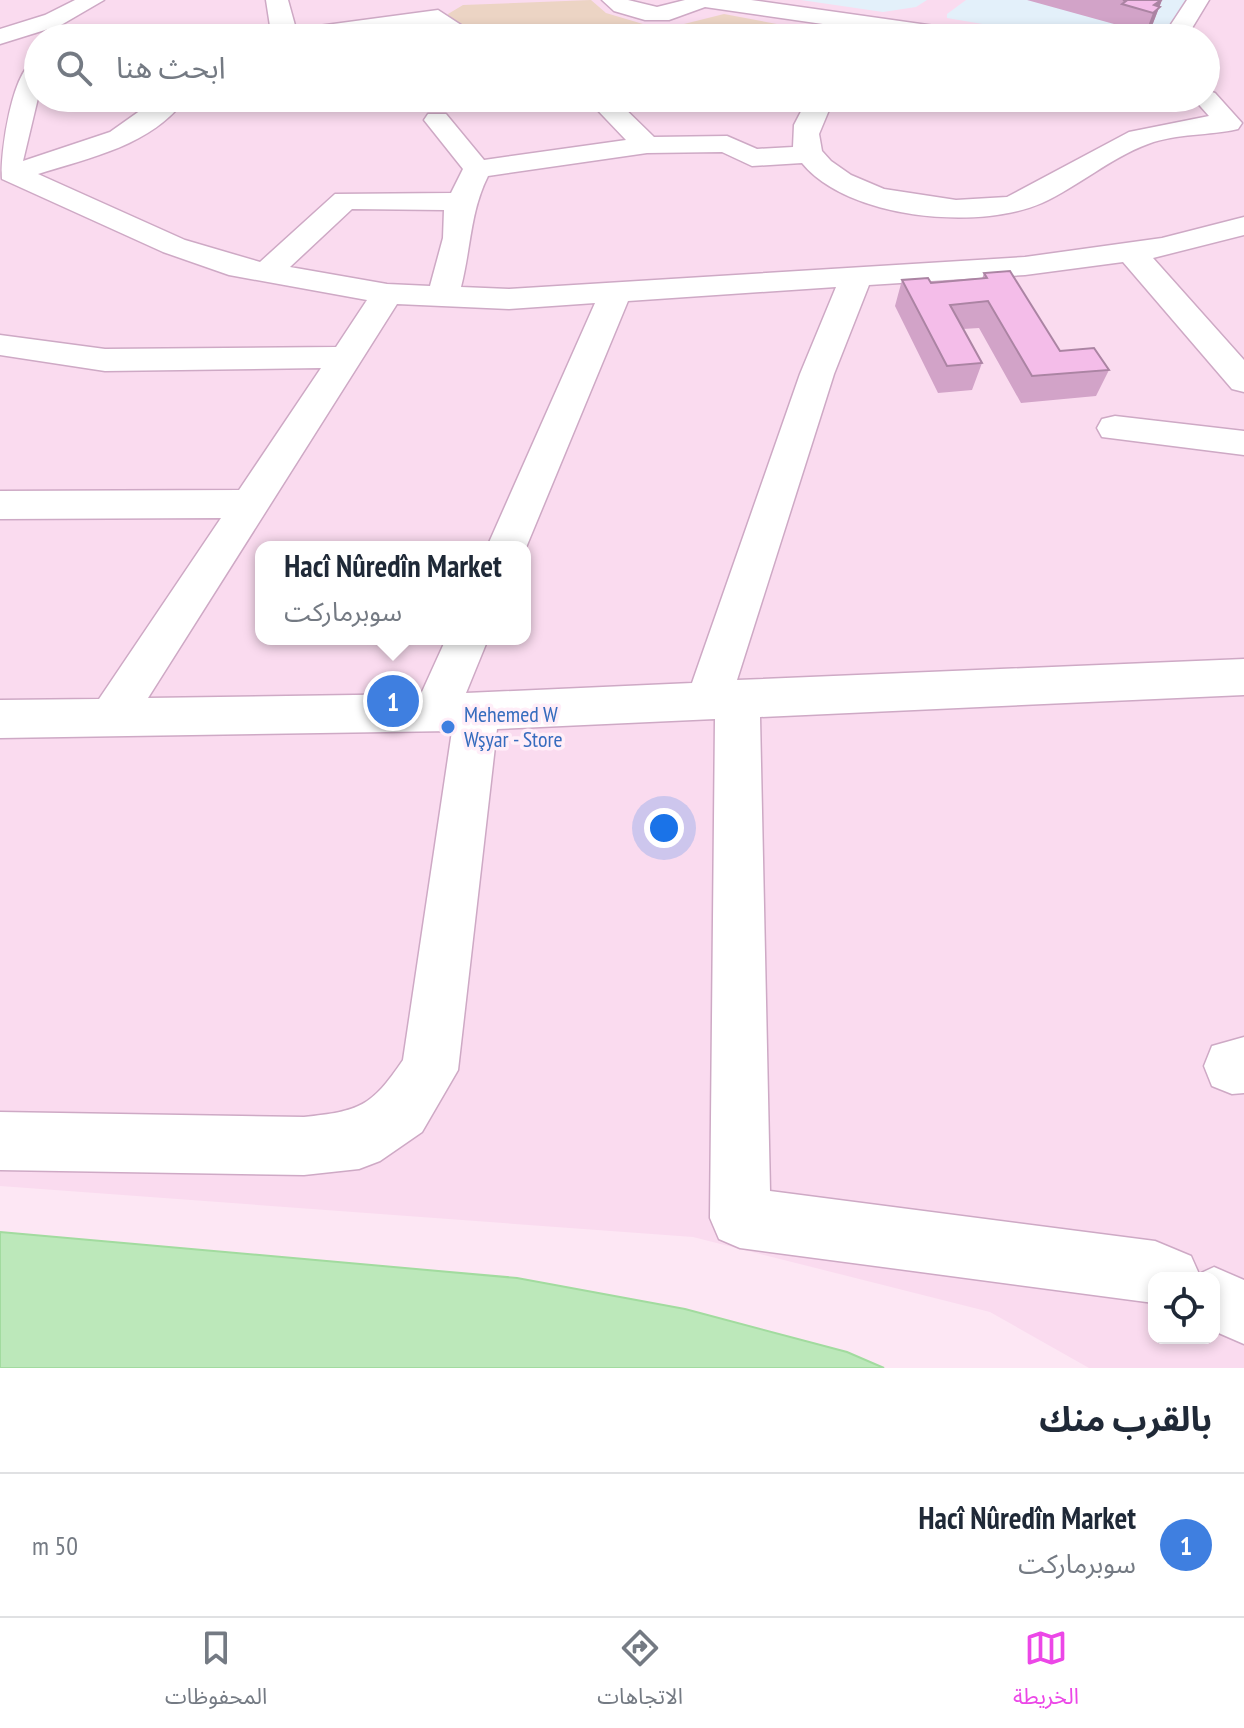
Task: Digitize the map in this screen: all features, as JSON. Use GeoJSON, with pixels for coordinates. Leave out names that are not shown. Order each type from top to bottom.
{"type":"FeatureCollection","features":[{"type":"Feature","properties":{"kind":"street"},"geometry":{"type":"LineString","coordinates":[[57,24],[93,0]]}},
{"type":"Feature","properties":{"kind":"street"},"geometry":{"type":"LineString","coordinates":[[277,0],[282,24]]}},
{"type":"Feature","properties":{"kind":"street"},"geometry":{"type":"LineString","coordinates":[[613,0],[632,10],[654,13],[683,10],[702,0],[845,24]]}},
{"type":"Feature","properties":{"kind":"street"},"geometry":{"type":"LineString","coordinates":[[1183,24],[1198,0]]}},
{"type":"Feature","properties":{"kind":"street"},"geometry":{"type":"LineString","coordinates":[[917,24],[939,7]]}},
{"type":"Feature","properties":{"kind":"street"},"geometry":{"type":"LineString","coordinates":[[372,24],[437,8],[454,24]]}},
{"type":"Feature","properties":{"kind":"street"},"geometry":{"type":"LineString","coordinates":[[0,37],[24,33]]}},
{"type":"Feature","properties":{"kind":"street"},"geometry":{"type":"LineString","coordinates":[[1220,104],[1239,116]]}},
{"type":"Feature","properties":{"kind":"street"},"geometry":{"type":"LineString","coordinates":[[24,107],[9,150],[7,165],[12,173],[174,246],[265,274],[387,294],[443,298],[615,294],[1025,266],[1131,252],[1244,226]]}},
{"type":"Feature","properties":{"kind":"street"},"geometry":{"type":"LineString","coordinates":[[12,173],[134,132],[160,112]]}},
{"type":"Feature","properties":{"kind":"street"},"geometry":{"type":"LineString","coordinates":[[614,112],[647,145]]}},
{"type":"Feature","properties":{"kind":"street"},"geometry":{"type":"LineString","coordinates":[[807,154],[805,133],[815,112]]}},
{"type":"Feature","properties":{"kind":"street"},"geometry":{"type":"LineString","coordinates":[[477,169],[647,145],[727,144],[752,158],[807,154],[839,181],[864,193],[953,208],[1002,207],[1041,191],[1110,151],[1147,135],[1239,116]]}},
{"type":"Feature","properties":{"kind":"street"},"geometry":{"type":"LineString","coordinates":[[437,120],[477,169]]}},
{"type":"Feature","properties":{"kind":"street"},"geometry":{"type":"LineString","coordinates":[[443,298],[458,238],[456,232],[462,202],[477,169]]}},
{"type":"Feature","properties":{"kind":"street"},"geometry":{"type":"LineString","coordinates":[[265,274],[345,200],[462,202]]}},
{"type":"Feature","properties":{"kind":"street"},"geometry":{"type":"LineString","coordinates":[[953,208],[1025,266]]}},
{"type":"Feature","properties":{"kind":"street"},"geometry":{"type":"LineString","coordinates":[[1131,252],[1244,381]]}},
{"type":"Feature","properties":{"kind":"street"},"geometry":{"type":"LineString","coordinates":[[856,278],[817,374],[723,698],[740,1218],[1155,1272]]}},
{"type":"Feature","properties":{"kind":"street"},"geometry":{"type":"LineString","coordinates":[[111,718],[387,294]]}},
{"type":"Feature","properties":{"kind":"street"},"geometry":{"type":"LineString","coordinates":[[510,541],[615,294]]}},
{"type":"Feature","properties":{"kind":"street"},"geometry":{"type":"LineString","coordinates":[[0,345],[105,360],[344,357]]}},
{"type":"Feature","properties":{"kind":"street"},"geometry":{"type":"LineString","coordinates":[[1115,428],[1244,443]]}},
{"type":"Feature","properties":{"kind":"street"},"geometry":{"type":"LineString","coordinates":[[0,505],[252,504]]}},
{"type":"Feature","properties":{"kind":"street"},"geometry":{"type":"LineString","coordinates":[[0,1141],[304,1146],[359,1140],[402,1112],[430,1070],[456,712],[466,645]]}},
{"type":"Feature","properties":{"kind":"street"},"geometry":{"type":"LineString","coordinates":[[0,719],[456,712],[1244,677]]}},
{"type":"Feature","properties":{"kind":"street"},"geometry":{"type":"LineString","coordinates":[[1220,1302],[1244,1312]]}},
{"type":"Feature","properties":{"kind":"shaded area"},"geometry":{"type":"Polygon","coordinates":[[[0,0],[1244,0],[1244,1368],[1089,1368],[990,1312],[693,1237],[0,1186],[0,0]]]}},
{"type":"Feature","properties":{"kind":"shaded area"},"geometry":{"type":"Polygon","coordinates":[[[591,0],[606,13],[643,24],[451,24],[448,14],[463,5],[591,0]]]}},
{"type":"Feature","properties":{"kind":"shaded area"},"geometry":{"type":"Polygon","coordinates":[[[801,0],[927,0],[916,7],[883,12],[801,0]]]}},
{"type":"Feature","properties":{"kind":"shaded area"},"geometry":{"type":"Polygon","coordinates":[[[966,0],[1187,0],[1172,24],[982,24],[947,18],[947,14],[966,0]]]}},
{"type":"Feature","properties":{"kind":"shaded area"},"geometry":{"type":"Polygon","coordinates":[[[724,14],[777,24],[684,24],[724,14]]]}},
{"type":"Feature","properties":{"kind":"shaded area"},"geometry":{"type":"Polygon","coordinates":[[[0,1232],[517,1278],[685,1309],[847,1352],[884,1368],[0,1368],[0,1232]]]}},
{"type":"Feature","properties":{"kind":"building"},"geometry":{"type":"Polygon","coordinates":[[[1123,0],[1161,0],[1154,5],[1160,7],[1153,13],[1122,4],[1126,1],[1123,0]]]}},
{"type":"Feature","properties":{"kind":"building"},"geometry":{"type":"Polygon","coordinates":[[[1010,271],[1060,351],[1094,348],[1109,370],[1032,376],[988,301],[950,305],[982,363],[947,366],[902,280],[928,278],[931,283],[987,278],[984,273],[1010,271]]]}},
{"type":"Feature","properties":{"kind":"place","name":"Hacî Nûredîn Market"},"geometry":{"type":"Point","coordinates":[393,701]}},
{"type":"Feature","properties":{"kind":"place","name":"Mehemed W Wşyar - Store"},"geometry":{"type":"Point","coordinates":[448,727]}}]}
